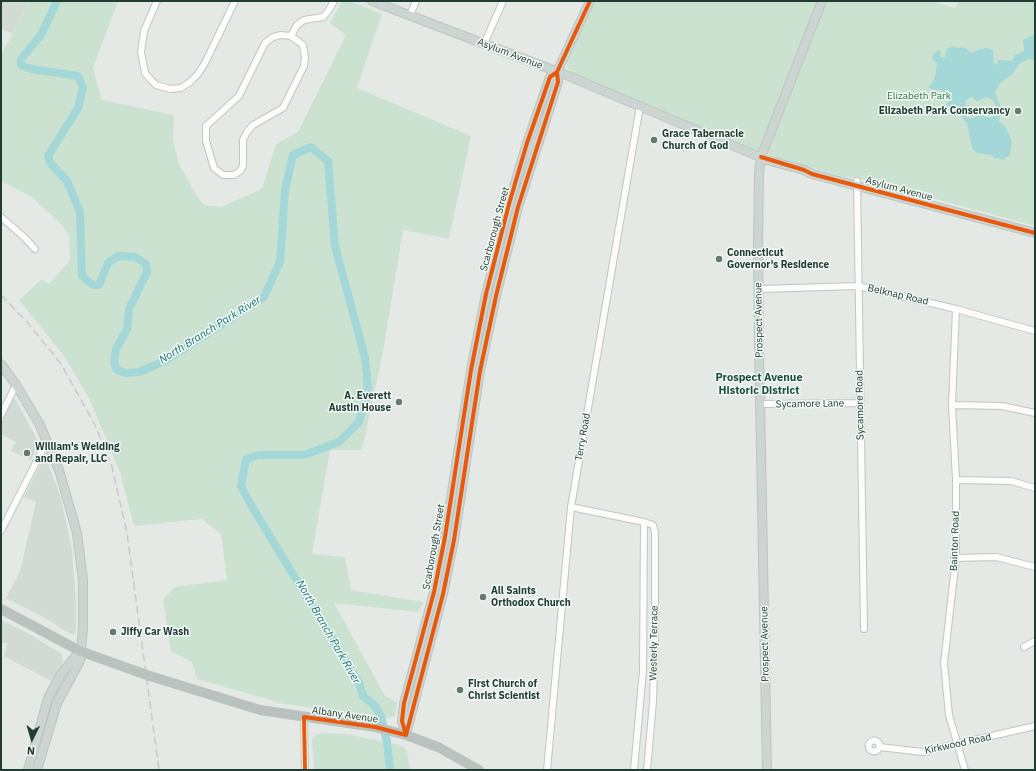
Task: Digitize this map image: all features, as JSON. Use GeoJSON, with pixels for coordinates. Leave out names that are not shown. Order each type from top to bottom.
{"type":"FeatureCollection","features":[{"type":"Feature","properties":{"kind":"highway","name":"Albany Avenue"},"geometry":{"type":"LineString","coordinates":[[1,609],[80,651],[141,673],[252,708],[375,727],[406,734],[447,752],[479,770]]}},
{"type":"Feature","properties":{"kind":"main road","name":"Asylum Avenue"},"geometry":{"type":"LineString","coordinates":[[372,1],[557,72],[761,157],[804,170],[812,174],[1035,228]]}},
{"type":"Feature","properties":{"kind":"main road"},"geometry":{"type":"LineString","coordinates":[[557,72],[590,1]]}},
{"type":"Feature","properties":{"kind":"main road","name":"Prospect Avenue"},"geometry":{"type":"LineString","coordinates":[[767,770],[758,289],[758,202],[761,157],[822,1]]}},
{"type":"Feature","properties":{"kind":"main road","name":"Scarborough Street"},"geometry":{"type":"LineString","coordinates":[[557,72],[558,82],[518,207],[496,296],[480,370],[454,540],[443,594],[406,734],[402,721],[404,703],[434,592],[445,538],[457,453],[486,294],[509,204],[527,143],[550,77],[557,72]]}},
{"type":"Feature","properties":{"kind":"main road"},"geometry":{"type":"LineString","coordinates":[[527,143],[537,146]]}},
{"type":"Feature","properties":{"kind":"main road","name":"Asylum Avenue"},"geometry":{"type":"LineString","coordinates":[[857,184],[1035,233]]}},
{"type":"Feature","properties":{"kind":"main road"},"geometry":{"type":"LineString","coordinates":[[509,204],[518,207]]}},
{"type":"Feature","properties":{"kind":"main road"},"geometry":{"type":"LineString","coordinates":[[486,294],[496,296]]}},
{"type":"Feature","properties":{"kind":"main road"},"geometry":{"type":"LineString","coordinates":[[1,364],[16,385],[47,441],[61,474],[77,533],[83,594],[84,628],[79,665],[60,695],[46,736],[37,770]]}},
{"type":"Feature","properties":{"kind":"main road"},"geometry":{"type":"LineString","coordinates":[[471,370],[480,370]]}},
{"type":"Feature","properties":{"kind":"main road"},"geometry":{"type":"LineString","coordinates":[[457,453],[466,454]]}},
{"type":"Feature","properties":{"kind":"main road"},"geometry":{"type":"LineString","coordinates":[[445,538],[454,540]]}},
{"type":"Feature","properties":{"kind":"main road"},"geometry":{"type":"LineString","coordinates":[[434,592],[443,594]]}},
{"type":"Feature","properties":{"kind":"main road"},"geometry":{"type":"LineString","coordinates":[[28,770],[37,733],[48,698],[66,668],[80,651]]}},
{"type":"Feature","properties":{"kind":"main road"},"geometry":{"type":"LineString","coordinates":[[37,733],[46,736]]}},
{"type":"Feature","properties":{"kind":"street"},"geometry":{"type":"LineString","coordinates":[[157,1],[144,31],[141,52],[145,73],[156,85],[171,89],[185,85],[198,74],[205,63],[235,1]]}},
{"type":"Feature","properties":{"kind":"street"},"geometry":{"type":"LineString","coordinates":[[291,36],[298,25],[304,20],[323,17],[334,1]]}},
{"type":"Feature","properties":{"kind":"street"},"geometry":{"type":"LineString","coordinates":[[410,15],[416,1]]}},
{"type":"Feature","properties":{"kind":"street"},"geometry":{"type":"LineString","coordinates":[[484,44],[503,1]]}},
{"type":"Feature","properties":{"kind":"street"},"geometry":{"type":"LineString","coordinates":[[291,36],[303,45],[304,49],[304,66],[298,80],[283,108],[252,124],[246,132],[243,140],[243,166],[240,171],[234,175],[223,175],[214,168],[206,141],[206,126],[239,96],[265,43],[273,37],[291,36]]}},
{"type":"Feature","properties":{"kind":"street","name":"Terry Road"},"geometry":{"type":"LineString","coordinates":[[547,770],[571,506],[640,106]]}},
{"type":"Feature","properties":{"kind":"street","name":"Sycamore Road"},"geometry":{"type":"LineString","coordinates":[[857,184],[859,403],[864,629]]}},
{"type":"Feature","properties":{"kind":"street"},"geometry":{"type":"LineString","coordinates":[[1,217],[35,249]]}},
{"type":"Feature","properties":{"kind":"street","name":"Belknap Road"},"geometry":{"type":"LineString","coordinates":[[758,289],[858,286],[956,309],[1035,331]]}},
{"type":"Feature","properties":{"kind":"street","name":"Bainton Road"},"geometry":{"type":"LineString","coordinates":[[956,309],[952,405],[956,480],[956,558],[944,663],[949,715],[965,770]]}},
{"type":"Feature","properties":{"kind":"street"},"geometry":{"type":"LineString","coordinates":[[1,415],[16,385]]}},
{"type":"Feature","properties":{"kind":"street","name":"Sycamore Lane"},"geometry":{"type":"LineString","coordinates":[[760,404],[859,403]]}},
{"type":"Feature","properties":{"kind":"street"},"geometry":{"type":"LineString","coordinates":[[952,405],[1002,406],[1035,413]]}},
{"type":"Feature","properties":{"kind":"street"},"geometry":{"type":"LineString","coordinates":[[1,531],[47,441]]}},
{"type":"Feature","properties":{"kind":"street"},"geometry":{"type":"LineString","coordinates":[[956,480],[1011,481],[1035,488]]}},
{"type":"Feature","properties":{"kind":"street"},"geometry":{"type":"LineString","coordinates":[[571,506],[644,522]]}},
{"type":"Feature","properties":{"kind":"street","name":"Westerly Terrace"},"geometry":{"type":"LineString","coordinates":[[634,770],[643,670],[644,522],[653,525],[655,532],[653,702],[647,770]]}},
{"type":"Feature","properties":{"kind":"street"},"geometry":{"type":"LineString","coordinates":[[956,558],[996,557],[1035,567]]}},
{"type":"Feature","properties":{"kind":"street"},"geometry":{"type":"LineString","coordinates":[[1024,648],[1035,641]]}},
{"type":"Feature","properties":{"kind":"street"},"geometry":{"type":"LineString","coordinates":[[304,717],[305,770]]}},
{"type":"Feature","properties":{"kind":"street","name":"Kirkwood Road"},"geometry":{"type":"LineString","coordinates":[[880,747],[922,752],[1035,726]]}},
{"type":"Feature","properties":{"kind":"shaded area"},"geometry":{"type":"Polygon","coordinates":[[[1,1],[28,1],[13,34],[1,29],[1,1]]]}},
{"type":"Feature","properties":{"kind":"shaded area"},"geometry":{"type":"Polygon","coordinates":[[[13,399],[16,400],[39,443],[31,460],[11,451],[16,442],[1,434],[1,424],[13,399]]]}},
{"type":"Feature","properties":{"kind":"shaded area"},"geometry":{"type":"Polygon","coordinates":[[[45,456],[60,495],[72,549],[76,601],[76,630],[72,635],[47,619],[6,598],[20,572],[36,502],[24,497],[45,456]]]}},
{"type":"Feature","properties":{"kind":"shaded area"},"geometry":{"type":"Polygon","coordinates":[[[1,620],[29,634],[62,654],[63,662],[51,681],[4,656],[7,643],[1,643],[1,620]]]}},
{"type":"Feature","properties":{"kind":"green space"},"geometry":{"type":"Polygon","coordinates":[[[28,1],[118,1],[93,68],[102,100],[174,115],[173,140],[179,164],[197,196],[204,205],[221,207],[262,189],[276,144],[298,132],[346,35],[330,23],[342,1],[349,1],[382,14],[357,88],[471,136],[449,239],[403,230],[383,352],[362,450],[330,450],[312,554],[345,557],[351,590],[424,602],[418,612],[334,603],[385,696],[397,702],[395,716],[388,718],[284,704],[197,679],[192,662],[171,651],[163,600],[174,587],[227,580],[221,534],[202,519],[134,526],[120,472],[89,398],[64,356],[19,300],[42,279],[49,284],[70,260],[69,236],[62,225],[32,197],[1,181],[1,54],[13,34],[28,1]]]}},
{"type":"Feature","properties":{"kind":"green space","name":"Elizabeth Park"},"geometry":{"type":"Polygon","coordinates":[[[594,1],[933,1],[955,8],[958,1],[1035,1],[1035,226],[858,178],[845,177],[793,163],[753,149],[573,74],[567,67],[567,58],[594,1]]]}},
{"type":"Feature","properties":{"kind":"green space"},"geometry":{"type":"Polygon","coordinates":[[[322,733],[346,734],[400,745],[407,750],[410,770],[314,770],[312,738],[322,733]]]}},
{"type":"Feature","properties":{"kind":"water"},"geometry":{"type":"Polygon","coordinates":[[[1035,34],[1035,61],[1028,59],[1019,64],[1012,75],[1001,82],[995,92],[1001,107],[999,122],[1005,126],[1012,141],[1010,155],[1003,160],[998,158],[995,159],[991,155],[977,153],[972,148],[967,123],[955,109],[948,108],[946,105],[949,101],[949,96],[940,90],[933,90],[928,87],[933,82],[936,73],[937,63],[932,59],[933,55],[938,50],[941,51],[940,57],[945,57],[946,50],[951,47],[966,48],[971,53],[987,48],[993,50],[994,63],[997,65],[998,60],[1012,61],[1015,55],[1024,51],[1023,40],[1035,34]],[[972,97],[966,100],[965,111],[967,117],[972,118],[979,115],[992,118],[996,108],[993,100],[986,97],[977,101],[972,97]]]}},
{"type":"Feature","properties":{"kind":"waterway","name":"North Branch Park River"},"geometry":{"type":"LineString","coordinates":[[57,1],[41,35],[21,59],[21,65],[31,69],[78,76],[83,88],[78,108],[48,156],[51,164],[67,181],[80,212],[82,276],[93,285],[99,285],[108,263],[118,256],[135,257],[146,264],[147,272],[129,309],[127,329],[116,349],[114,363],[117,370],[126,373],[139,372],[165,361],[264,297],[280,262],[285,190],[293,155],[311,147],[328,161],[335,246],[365,358],[368,389],[359,422],[339,442],[304,455],[259,455],[246,459],[241,486],[359,683],[363,696],[374,705],[381,716],[387,742],[390,770]]}},
{"type":"Feature","properties":{"kind":"railway"},"geometry":{"type":"LineString","coordinates":[[1,295],[28,323],[61,364],[95,425],[112,467],[127,533],[159,770]]}},
{"type":"Feature","properties":{"kind":"cycle path"},"geometry":{"type":"LineString","coordinates":[[406,735],[402,721],[404,703],[434,592],[445,537],[471,370],[486,294],[509,204],[527,143],[550,77],[557,72],[590,1]]}},
{"type":"Feature","properties":{"kind":"cycle path"},"geometry":{"type":"LineString","coordinates":[[406,735],[443,594],[454,540],[480,371],[496,296],[518,207],[558,82],[557,72]]}},
{"type":"Feature","properties":{"kind":"cycle path"},"geometry":{"type":"LineString","coordinates":[[761,157],[804,170],[812,174],[1035,233]]}},
{"type":"Feature","properties":{"kind":"cycle path"},"geometry":{"type":"LineString","coordinates":[[305,770],[304,717],[375,727],[406,735]]}},
{"type":"Feature","properties":{"kind":"place","name":"Elizabeth Park Conservancy"},"geometry":{"type":"Point","coordinates":[1018,111]}},
{"type":"Feature","properties":{"kind":"place","name":"Grace Tabernacle Church of God"},"geometry":{"type":"Point","coordinates":[654,140]}},
{"type":"Feature","properties":{"kind":"place","name":"Connecticut Governor's Residence"},"geometry":{"type":"Point","coordinates":[719,259]}},
{"type":"Feature","properties":{"kind":"place","name":"A. Everett Austin House"},"geometry":{"type":"Point","coordinates":[399,402]}},
{"type":"Feature","properties":{"kind":"place","name":"William's Welding and Repair, LLC"},"geometry":{"type":"Point","coordinates":[27,453]}},
{"type":"Feature","properties":{"kind":"place","name":"All Saints Orthodox Church"},"geometry":{"type":"Point","coordinates":[483,597]}},
{"type":"Feature","properties":{"kind":"place","name":"Jiffy Car Wash"},"geometry":{"type":"Point","coordinates":[113,632]}},
{"type":"Feature","properties":{"kind":"place","name":"First Church of Christ Scientist"},"geometry":{"type":"Point","coordinates":[460,690]}},
{"type":"Feature","properties":{"kind":"district","name":"Prospect Avenue Historic District"},"geometry":{"type":"Point","coordinates":[759,384]}}]}
